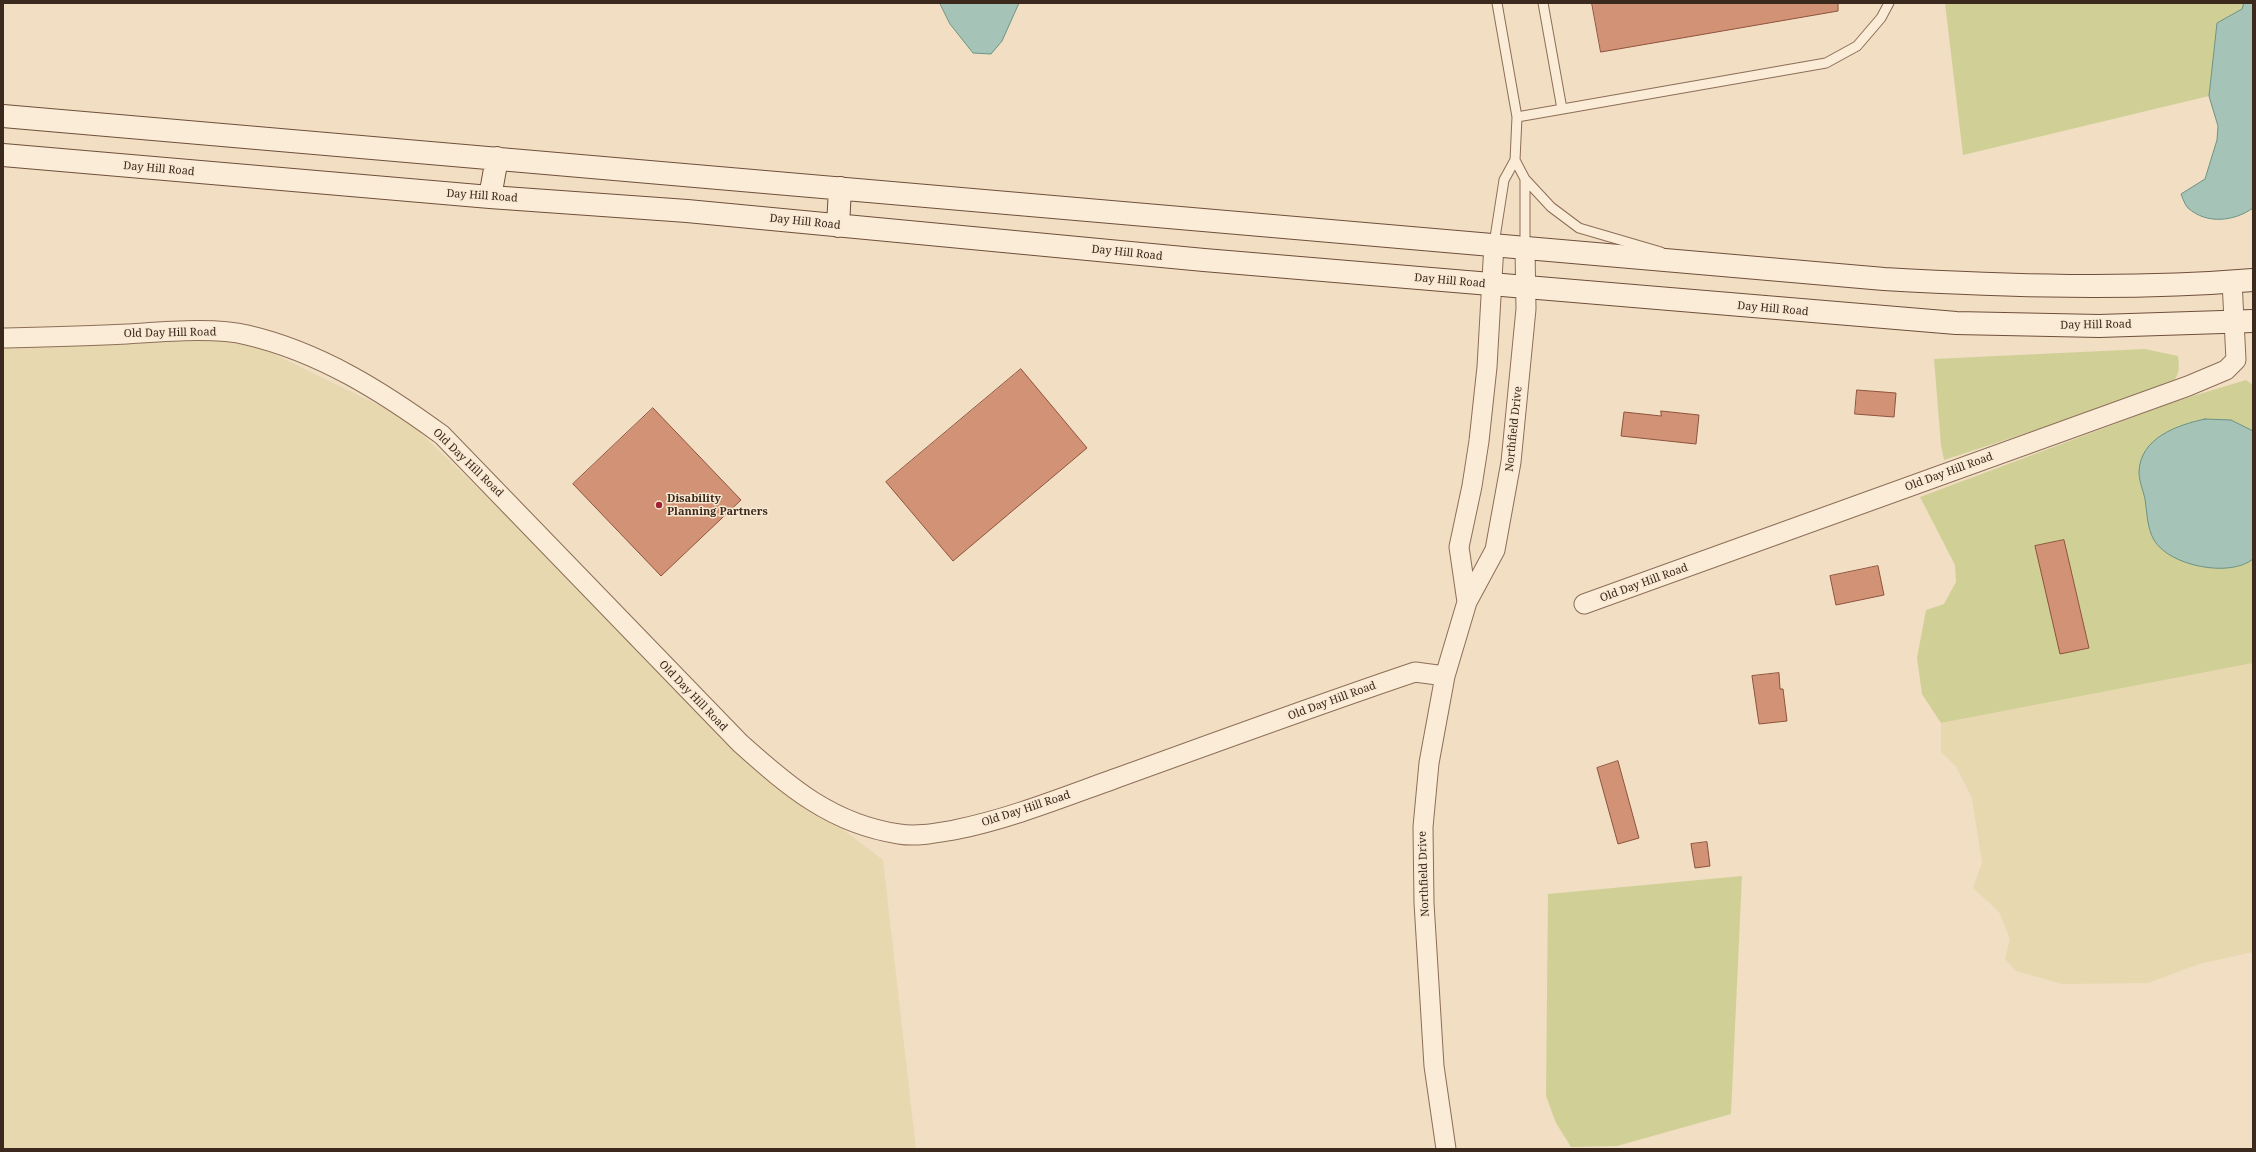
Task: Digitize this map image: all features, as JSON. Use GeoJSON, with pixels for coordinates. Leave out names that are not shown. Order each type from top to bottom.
{"type":"FeatureCollection","features":[{"type":"Feature","properties":{"kind":"main road"},"geometry":{"type":"LineString","coordinates":[[3,116],[1494,244],[1697,264],[1884,279],[2016,286],[2138,285],[2243,280]]}},
{"type":"Feature","properties":{"kind":"main road","name":"Day Hill Road"},"geometry":{"type":"LineString","coordinates":[[3,155],[490,197],[687,211],[1204,260],[1956,323],[2099,326],[2244,322]]}},
{"type":"Feature","properties":{"kind":"main road"},"geometry":{"type":"LineString","coordinates":[[490,197],[497,158]]}},
{"type":"Feature","properties":{"kind":"main road"},"geometry":{"type":"LineString","coordinates":[[838,226],[840,188]]}},
{"type":"Feature","properties":{"kind":"street","name":"Northfield Drive"},"geometry":{"type":"LineString","coordinates":[[1467,602],[1459,547],[1472,486],[1479,441],[1487,367],[1494,244]]}},
{"type":"Feature","properties":{"kind":"street","name":"Northfield Drive"},"geometry":{"type":"LineString","coordinates":[[1446,1149],[1434,1066],[1422,857],[1428,763],[1445,676],[1467,602],[1495,550],[1511,462],[1526,309],[1525,248]]}},
{"type":"Feature","properties":{"kind":"street","name":"Old Day Hill Road"},"geometry":{"type":"LineString","coordinates":[[1584,604],[2201,381],[2226,370],[2236,360],[2244,322],[2243,280]]}},
{"type":"Feature","properties":{"kind":"street","name":"Old Day Hill Road"},"geometry":{"type":"LineString","coordinates":[[3,338],[162,332],[246,335],[308,355],[363,382],[402,406],[442,435],[718,721],[767,768],[823,808],[842,818],[870,828],[901,834],[933,834],[1009,816],[1415,672],[1445,676]]}},
{"type":"Feature","properties":{"kind":"lane"},"geometry":{"type":"LineString","coordinates":[[1494,244],[1504,180],[1515,160],[1517,117],[1497,3]]}},
{"type":"Feature","properties":{"kind":"lane"},"geometry":{"type":"LineString","coordinates":[[1543,3],[1562,109]]}},
{"type":"Feature","properties":{"kind":"lane"},"geometry":{"type":"LineString","coordinates":[[1517,117],[1826,63],[1857,46],[1881,18],[1889,3]]}},
{"type":"Feature","properties":{"kind":"lane"},"geometry":{"type":"LineString","coordinates":[[1515,160],[1525,179],[1551,207],[1579,228],[1605,237],[1634,242],[1697,264]]}},
{"type":"Feature","properties":{"kind":"lane"},"geometry":{"type":"LineString","coordinates":[[1525,179],[1525,248]]}},
{"type":"Feature","properties":{"kind":"shaded area"},"geometry":{"type":"Polygon","coordinates":[[[940,3],[1019,3],[1002,41],[991,54],[973,53],[950,24],[940,3]]]}},
{"type":"Feature","properties":{"kind":"shaded area"},"geometry":{"type":"Polygon","coordinates":[[[2244,3],[2253,3],[2253,208],[2238,216],[2212,219],[2204,217],[2188,208],[2181,194],[2205,179],[2217,140],[2218,126],[2209,96],[2217,23],[2242,9],[2244,3]]]}},
{"type":"Feature","properties":{"kind":"shaded area"},"geometry":{"type":"Polygon","coordinates":[[[245,340],[405,418],[560,567],[741,752],[883,860],[916,1149],[3,1149],[3,345],[245,340]]]}},
{"type":"Feature","properties":{"kind":"shaded area"},"geometry":{"type":"Polygon","coordinates":[[[2205,419],[2231,420],[2253,431],[2253,559],[2243,565],[2230,568],[2200,566],[2173,557],[2162,549],[2154,540],[2150,530],[2140,479],[2139,472],[2141,460],[2146,450],[2153,442],[2172,429],[2205,419]]]}},
{"type":"Feature","properties":{"kind":"shaded area"},"geometry":{"type":"Polygon","coordinates":[[[2253,663],[2253,952],[2199,964],[2148,983],[2062,984],[2016,971],[2005,959],[2010,939],[1999,912],[1973,888],[1982,863],[1972,798],[1956,767],[1941,752],[1941,723],[2253,663]]]}},
{"type":"Feature","properties":{"kind":"green space"},"geometry":{"type":"Polygon","coordinates":[[[1945,3],[2244,3],[2243,9],[2217,23],[2209,96],[1963,155],[1945,3]]]}},
{"type":"Feature","properties":{"kind":"green space"},"geometry":{"type":"Polygon","coordinates":[[[2145,349],[2178,356],[2178,373],[2171,384],[2167,387],[1944,460],[1941,445],[1934,359],[2145,349]]]}},
{"type":"Feature","properties":{"kind":"green space"},"geometry":{"type":"Polygon","coordinates":[[[2246,380],[2253,385],[2253,663],[1941,723],[1922,694],[1917,658],[1926,610],[1944,604],[1956,582],[1955,565],[1920,497],[2176,401],[2246,380]]]}},
{"type":"Feature","properties":{"kind":"green space"},"geometry":{"type":"Polygon","coordinates":[[[1742,876],[1731,1114],[1617,1146],[1571,1147],[1556,1123],[1546,1096],[1548,894],[1742,876]]]}},
{"type":"Feature","properties":{"kind":"building"},"geometry":{"type":"Polygon","coordinates":[[[1592,3],[1838,3],[1838,11],[1601,52],[1592,3]]]}},
{"type":"Feature","properties":{"kind":"building"},"geometry":{"type":"Polygon","coordinates":[[[1021,369],[1087,448],[953,561],[886,482],[1021,369]]]}},
{"type":"Feature","properties":{"kind":"building"},"geometry":{"type":"Polygon","coordinates":[[[1857,390],[1896,393],[1894,417],[1855,414],[1857,390]]]}},
{"type":"Feature","properties":{"kind":"building"},"geometry":{"type":"Polygon","coordinates":[[[653,408],[741,500],[661,576],[573,484],[653,408]]]}},
{"type":"Feature","properties":{"kind":"building"},"geometry":{"type":"Polygon","coordinates":[[[1661,411],[1699,415],[1696,444],[1621,436],[1624,412],[1661,416],[1661,411]]]}},
{"type":"Feature","properties":{"kind":"building"},"geometry":{"type":"Polygon","coordinates":[[[2064,540],[2089,648],[2060,654],[2035,546],[2064,540]]]}},
{"type":"Feature","properties":{"kind":"building"},"geometry":{"type":"Polygon","coordinates":[[[1878,566],[1884,595],[1836,605],[1830,576],[1878,566]]]}},
{"type":"Feature","properties":{"kind":"building"},"geometry":{"type":"Polygon","coordinates":[[[1779,673],[1780,689],[1783,689],[1787,721],[1759,724],[1752,676],[1779,673]]]}},
{"type":"Feature","properties":{"kind":"building"},"geometry":{"type":"Polygon","coordinates":[[[1618,761],[1639,838],[1618,844],[1597,768],[1618,761]]]}},
{"type":"Feature","properties":{"kind":"building"},"geometry":{"type":"Polygon","coordinates":[[[1707,842],[1710,866],[1695,868],[1691,844],[1707,842]]]}},
{"type":"Feature","properties":{"kind":"place","name":"Disability Planning Partners"},"geometry":{"type":"Point","coordinates":[659,505]}}]}
